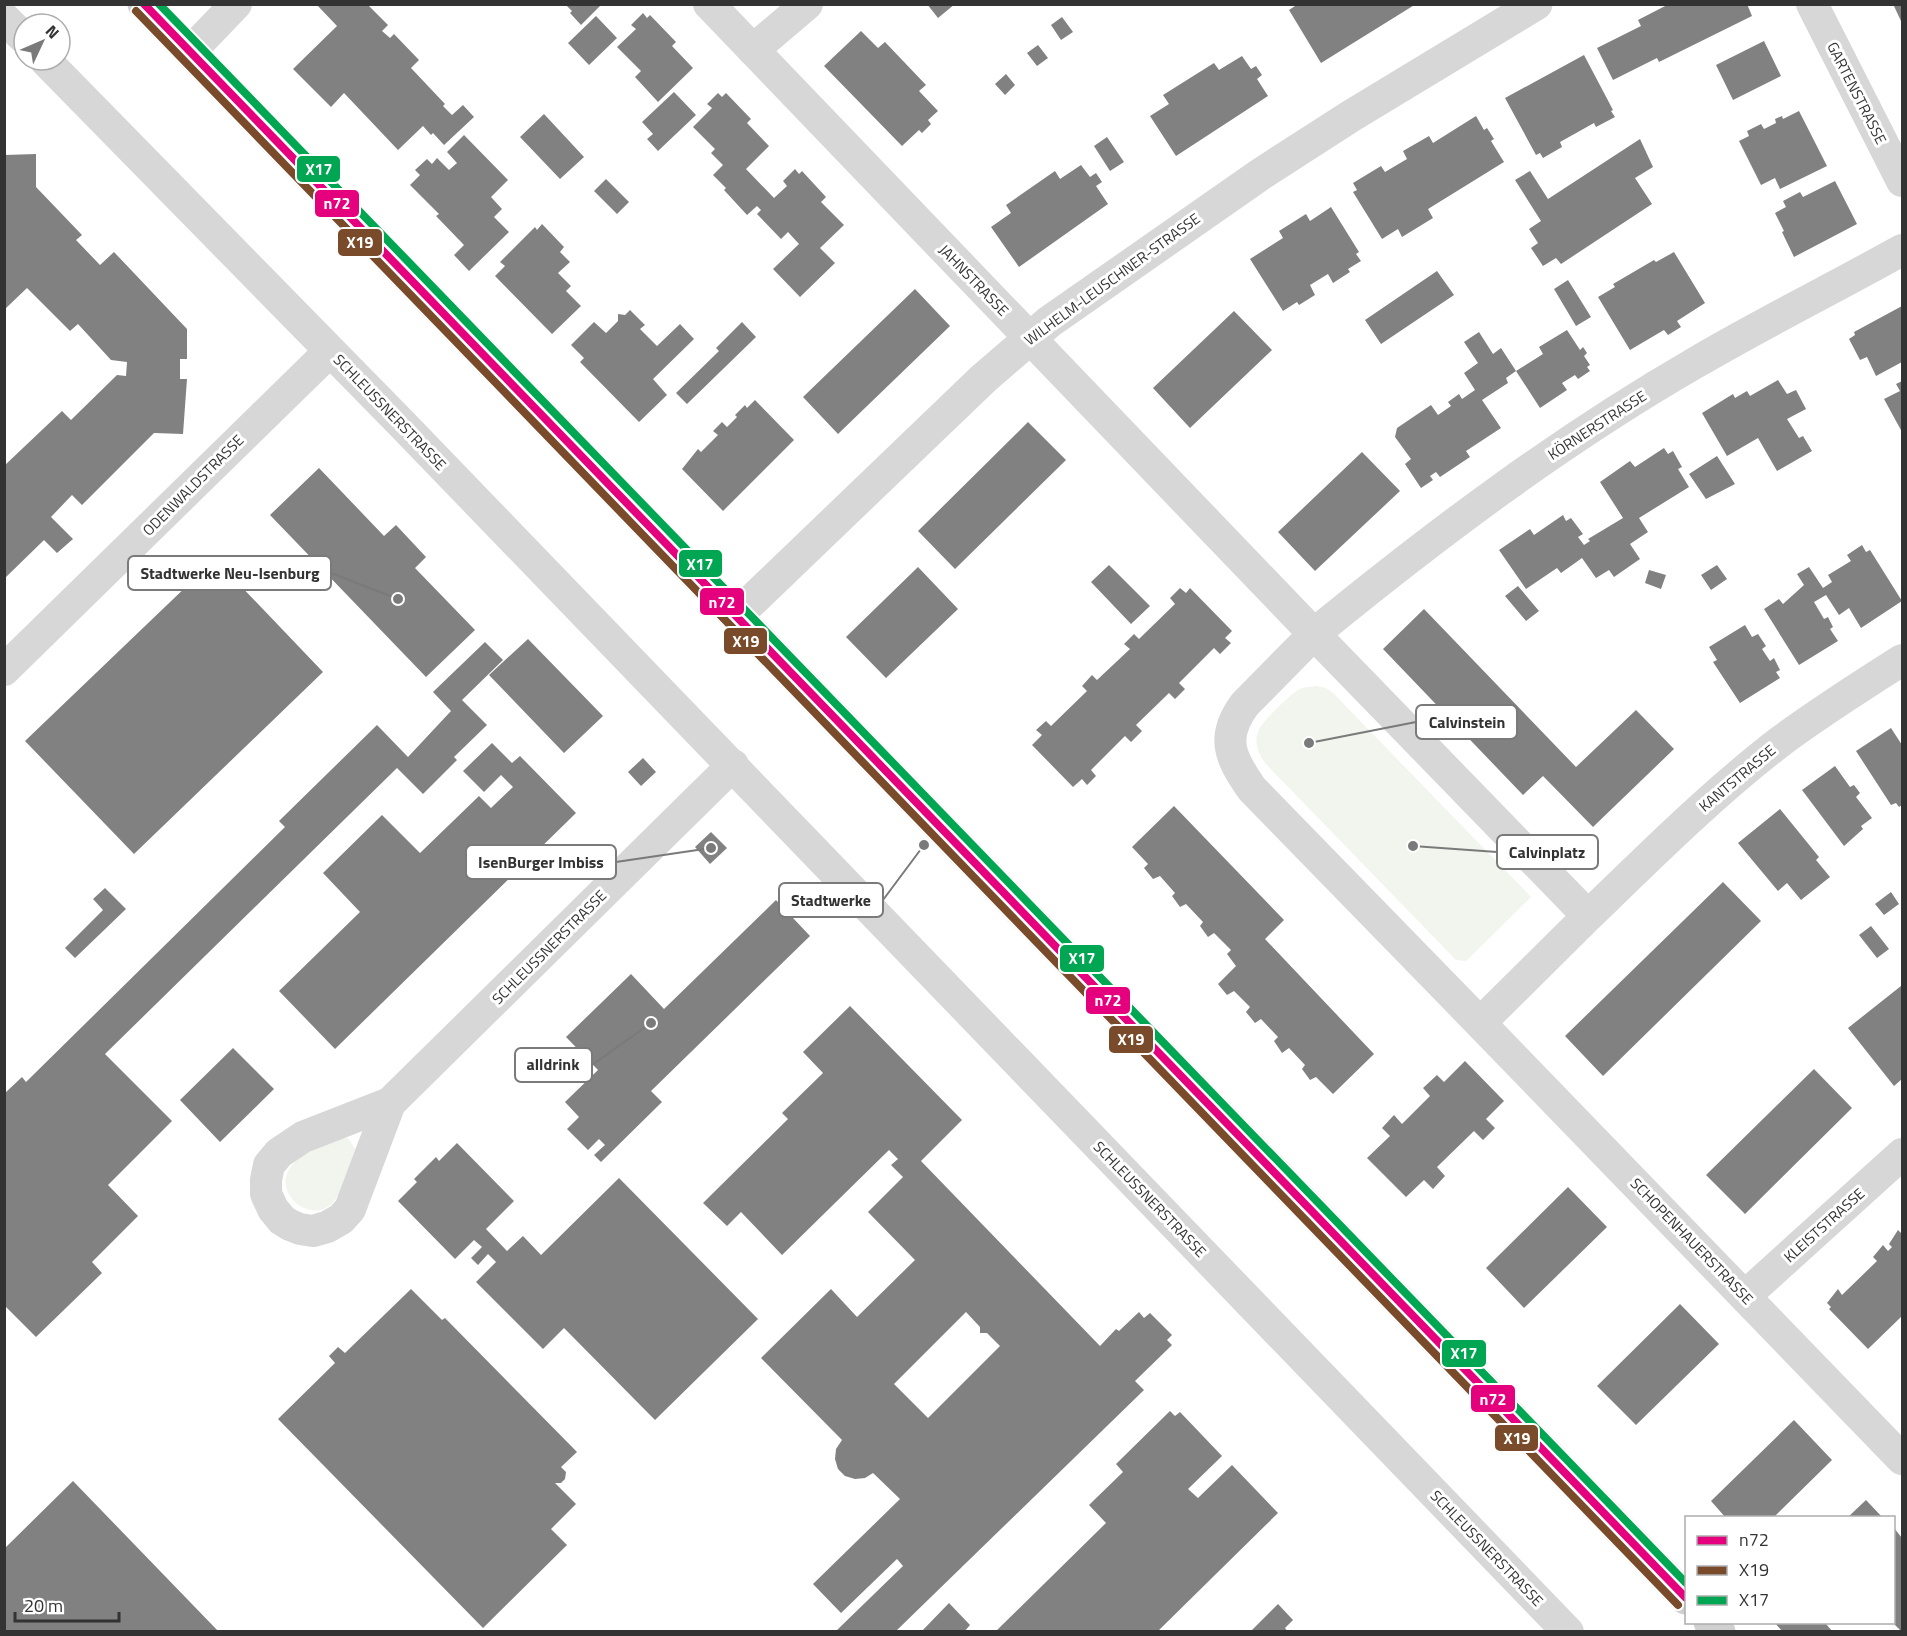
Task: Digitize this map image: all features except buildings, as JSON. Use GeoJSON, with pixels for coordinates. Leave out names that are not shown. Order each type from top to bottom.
{"type":"FeatureCollection","features":[{"type":"Feature","properties":{"kind":"main road"},"geometry":{"type":"LineString","coordinates":[[144,4],[1685,1597]]}},
{"type":"Feature","properties":{"kind":"street"},"geometry":{"type":"LineString","coordinates":[[189,52],[236,4]]}},
{"type":"Feature","properties":{"kind":"street","name":"JAHNSTRASSE"},"geometry":{"type":"LineString","coordinates":[[709,4],[1588,916]]}},
{"type":"Feature","properties":{"kind":"street"},"geometry":{"type":"LineString","coordinates":[[753,50],[807,4]]}},
{"type":"Feature","properties":{"kind":"street","name":"WILHELM-LEUSCHNER-STRASSE"},"geometry":{"type":"LineString","coordinates":[[736,616],[983,379],[1029,338],[1084,296],[1261,174],[1350,116],[1536,4]]}},
{"type":"Feature","properties":{"kind":"street","name":"GARTENSTRASSE"},"geometry":{"type":"LineString","coordinates":[[1812,4],[1902,181]]}},
{"type":"Feature","properties":{"kind":"street","name":"SCHLEUSSNERSTRASSE"},"geometry":{"type":"LineString","coordinates":[[57,72],[733,765],[1568,1632]]}},
{"type":"Feature","properties":{"kind":"street","name":"KÖRNERSTRASSE"},"geometry":{"type":"LineString","coordinates":[[1480,1023],[1252,789],[1236,767],[1231,748],[1231,731],[1236,717],[1245,704],[1314,634],[1428,542],[1494,494],[1591,428],[1695,362],[1902,250]]}},
{"type":"Feature","properties":{"kind":"street","name":"ODENWALDSTRASSE"},"geometry":{"type":"LineString","coordinates":[[4,670],[330,351]]}},
{"type":"Feature","properties":{"kind":"street","name":"KANTSTRASSE"},"geometry":{"type":"LineString","coordinates":[[1480,1023],[1665,842],[1739,775],[1781,741],[1902,660]]}},
{"type":"Feature","properties":{"kind":"street","name":"SCHLEUSSNERSTRASSE"},"geometry":{"type":"LineString","coordinates":[[390,1103],[733,765]]}},
{"type":"Feature","properties":{"kind":"street","name":"SCHOPENHAUERSTRASSE"},"geometry":{"type":"LineString","coordinates":[[1480,1023],[1902,1459]]}},
{"type":"Feature","properties":{"kind":"street","name":"KLEISTSTRASSE"},"geometry":{"type":"LineString","coordinates":[[1745,1296],[1902,1154]]}},
{"type":"Feature","properties":{"kind":"shaded area"},"geometry":{"type":"Polygon","coordinates":[[[1316,686],[1326,688],[1333,693],[1531,897],[1466,961],[1456,960],[1265,763],[1260,755],[1257,748],[1257,736],[1260,727],[1282,703],[1298,690],[1316,686]]]}},
{"type":"Feature","properties":{"kind":"shaded area"},"geometry":{"type":"Polygon","coordinates":[[[341,1138],[348,1138],[355,1149],[337,1197],[328,1207],[318,1210],[307,1209],[298,1204],[290,1196],[286,1186],[287,1175],[293,1164],[309,1153],[341,1138]]]}},
{"type":"Feature","properties":{"kind":"transit line","name":"n72"},"geometry":{"type":"LineString","coordinates":[[144,4],[1685,1597]]}},
{"type":"Feature","properties":{"kind":"transit line","name":"X17"},"geometry":{"type":"LineString","coordinates":[[159,4],[1685,1582]]}},
{"type":"Feature","properties":{"kind":"transit line","name":"X19"},"geometry":{"type":"LineString","coordinates":[[136,11],[1678,1605]]}},
{"type":"Feature","properties":{"kind":"place","name":"Stadtwerke Neu-Isenburg"},"geometry":{"type":"Point","coordinates":[398,599]}},
{"type":"Feature","properties":{"kind":"place","name":"Calvinstein"},"geometry":{"type":"Point","coordinates":[1309,743]}},
{"type":"Feature","properties":{"kind":"place","name":"Stadtwerke"},"geometry":{"type":"Point","coordinates":[924,845]}},
{"type":"Feature","properties":{"kind":"place","name":"Calvinplatz"},"geometry":{"type":"Point","coordinates":[1413,846]}},
{"type":"Feature","properties":{"kind":"place","name":"IsenBurger Imbiss"},"geometry":{"type":"Point","coordinates":[711,848]}},
{"type":"Feature","properties":{"kind":"place","name":"alldrink"},"geometry":{"type":"Point","coordinates":[651,1023]}}]}
